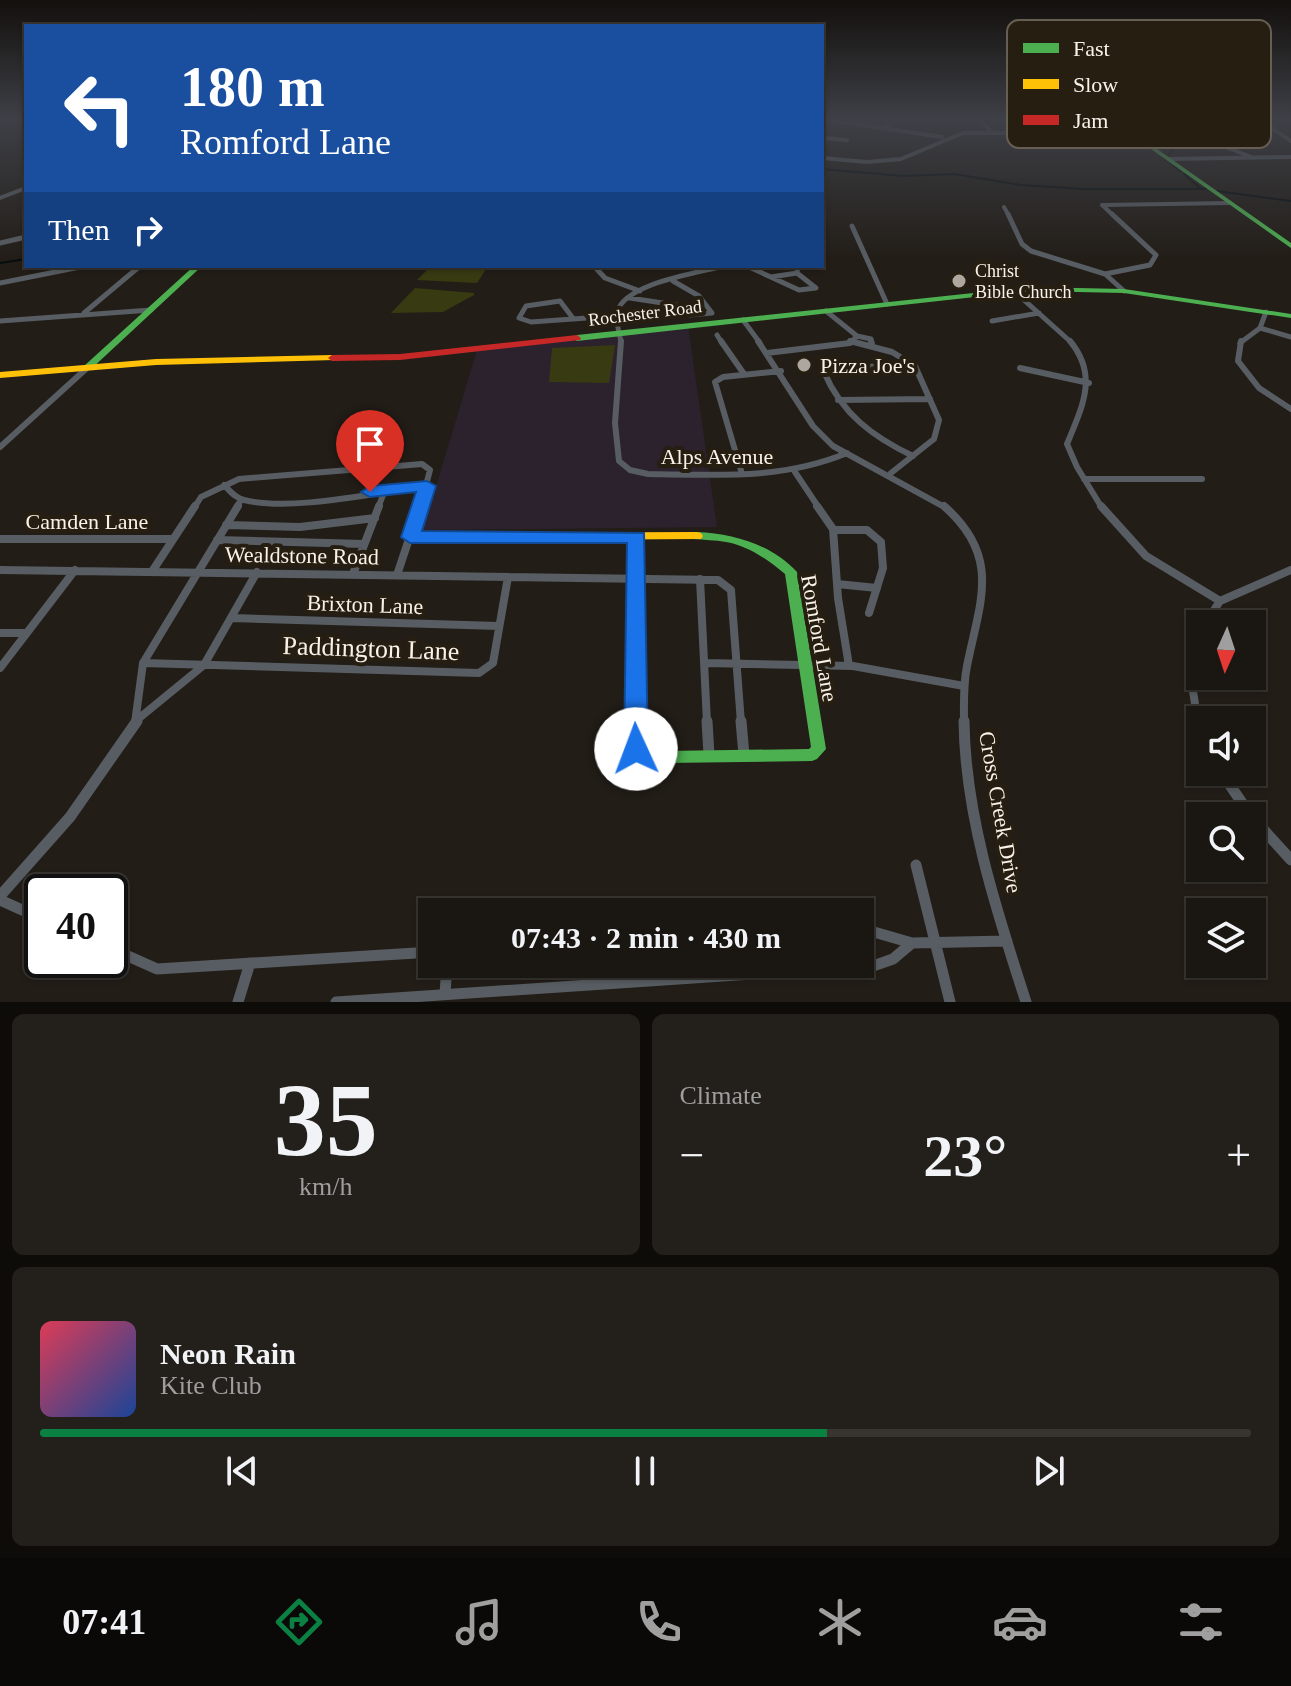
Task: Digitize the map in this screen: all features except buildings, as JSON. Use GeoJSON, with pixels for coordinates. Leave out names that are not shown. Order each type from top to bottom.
{"type":"FeatureCollection","features":[{"type":"Feature","properties":{"kind":"street"},"geometry":{"type":"LineString","coordinates":[[1177,165],[1291,246]]}},
{"type":"Feature","properties":{"kind":"street"},"geometry":{"type":"LineString","coordinates":[[0,198],[24,189]]}},
{"type":"Feature","properties":{"kind":"street"},"geometry":{"type":"LineString","coordinates":[[1105,274],[1150,265],[1156,258],[1149,246],[1102,205],[1230,203]]}},
{"type":"Feature","properties":{"kind":"street"},"geometry":{"type":"LineString","coordinates":[[1004,207],[1022,244],[1031,251],[1105,274],[1124,291]]}},
{"type":"Feature","properties":{"kind":"street"},"geometry":{"type":"LineString","coordinates":[[852,226],[887,304]]}},
{"type":"Feature","properties":{"kind":"street"},"geometry":{"type":"LineString","coordinates":[[0,243],[24,237]]}},
{"type":"Feature","properties":{"kind":"street"},"geometry":{"type":"LineString","coordinates":[[0,283],[75,268]]}},
{"type":"Feature","properties":{"kind":"street"},"geometry":{"type":"LineString","coordinates":[[82,315],[138,268]]}},
{"type":"Feature","properties":{"kind":"street"},"geometry":{"type":"LineString","coordinates":[[0,447],[196,268]]}},
{"type":"Feature","properties":{"kind":"street"},"geometry":{"type":"LineString","coordinates":[[596,268],[605,278],[640,291]]}},
{"type":"Feature","properties":{"kind":"street"},"geometry":{"type":"LineString","coordinates":[[615,316],[627,298],[640,291],[716,268]]}},
{"type":"Feature","properties":{"kind":"street"},"geometry":{"type":"LineString","coordinates":[[751,268],[799,290],[816,288],[798,270],[771,277]]}},
{"type":"Feature","properties":{"kind":"street"},"geometry":{"type":"LineString","coordinates":[[627,298],[682,306],[690,315],[712,313],[699,296],[673,281]]}},
{"type":"Feature","properties":{"kind":"street"},"geometry":{"type":"LineString","coordinates":[[1014,291],[1077,350],[1089,383],[1067,444],[1107,517],[1131,546],[1220,601]]}},
{"type":"Feature","properties":{"kind":"street","name":"Rochester Road"},"geometry":{"type":"LineString","coordinates":[[0,375],[156,362],[400,357],[826,311],[841,314],[887,304],[1014,291],[1124,291],[1291,316]]}},
{"type":"Feature","properties":{"kind":"street"},"geometry":{"type":"LineString","coordinates":[[572,317],[560,301],[526,306],[519,318],[531,322],[615,316]]}},
{"type":"Feature","properties":{"kind":"street"},"geometry":{"type":"LineString","coordinates":[[0,321],[151,310]]}},
{"type":"Feature","properties":{"kind":"street"},"geometry":{"type":"LineString","coordinates":[[1260,328],[1266,312]]}},
{"type":"Feature","properties":{"kind":"street"},"geometry":{"type":"LineString","coordinates":[[992,321],[1039,313]]}},
{"type":"Feature","properties":{"kind":"street"},"geometry":{"type":"LineString","coordinates":[[841,314],[857,336]]}},
{"type":"Feature","properties":{"kind":"street"},"geometry":{"type":"LineString","coordinates":[[615,316],[621,334]]}},
{"type":"Feature","properties":{"kind":"street","name":"Cross Creek Drive"},"geometry":{"type":"LineString","coordinates":[[743,320],[781,371],[817,432],[847,453],[891,473],[953,515],[974,540],[984,571],[982,601],[964,686],[964,739],[1007,941],[1026,1002]]}},
{"type":"Feature","properties":{"kind":"street"},"geometry":{"type":"LineString","coordinates":[[1291,337],[1260,328],[1248,333],[1239,343],[1238,361],[1259,388],[1291,409]]}},
{"type":"Feature","properties":{"kind":"street","name":"Alps Avenue"},"geometry":{"type":"LineString","coordinates":[[621,334],[616,439],[619,461],[630,470],[648,474],[795,472],[847,453]]}},
{"type":"Feature","properties":{"kind":"street"},"geometry":{"type":"LineString","coordinates":[[717,335],[744,374]]}},
{"type":"Feature","properties":{"kind":"street"},"geometry":{"type":"LineString","coordinates":[[850,343],[849,340],[857,336],[871,339],[872,345]]}},
{"type":"Feature","properties":{"kind":"street"},"geometry":{"type":"LineString","coordinates":[[767,353],[850,343],[872,345],[892,352],[915,366],[939,420],[939,430],[934,439],[891,473]]}},
{"type":"Feature","properties":{"kind":"street"},"geometry":{"type":"LineString","coordinates":[[913,456],[862,429],[838,400],[824,372],[831,368],[915,366]]}},
{"type":"Feature","properties":{"kind":"street"},"geometry":{"type":"LineString","coordinates":[[1020,368],[1089,383]]}},
{"type":"Feature","properties":{"kind":"street"},"geometry":{"type":"LineString","coordinates":[[742,474],[715,382],[723,377],[781,371]]}},
{"type":"Feature","properties":{"kind":"street"},"geometry":{"type":"LineString","coordinates":[[838,400],[930,399]]}},
{"type":"Feature","properties":{"kind":"street"},"geometry":{"type":"LineString","coordinates":[[153,570],[201,497],[224,485],[248,478],[297,477],[415,464],[430,470],[397,575]]}},
{"type":"Feature","properties":{"kind":"street"},"geometry":{"type":"LineString","coordinates":[[795,472],[824,511],[833,530],[849,666]]}},
{"type":"Feature","properties":{"kind":"street"},"geometry":{"type":"LineString","coordinates":[[1084,479],[1202,479]]}},
{"type":"Feature","properties":{"kind":"street"},"geometry":{"type":"LineString","coordinates":[[224,485],[241,500],[296,500],[427,486]]}},
{"type":"Feature","properties":{"kind":"street"},"geometry":{"type":"LineString","coordinates":[[353,574],[385,490]]}},
{"type":"Feature","properties":{"kind":"street"},"geometry":{"type":"LineString","coordinates":[[138,719],[143,663],[241,500]]}},
{"type":"Feature","properties":{"kind":"street"},"geometry":{"type":"LineString","coordinates":[[226,525],[300,527],[375,518]]}},
{"type":"Feature","properties":{"kind":"street"},"geometry":{"type":"LineString","coordinates":[[833,530],[867,530],[878,537],[883,568],[869,613]]}},
{"type":"Feature","properties":{"kind":"street","name":"Romford Lane"},"geometry":{"type":"LineString","coordinates":[[410,537],[717,536],[741,539],[770,554],[791,572],[819,749],[812,755],[644,756],[636,749],[637,537]]}},
{"type":"Feature","properties":{"kind":"street","name":"Camden Lane"},"geometry":{"type":"LineString","coordinates":[[0,539],[173,539]]}},
{"type":"Feature","properties":{"kind":"street"},"geometry":{"type":"LineString","coordinates":[[217,540],[364,544]]}},
{"type":"Feature","properties":{"kind":"street","name":"Wealdstone Road"},"geometry":{"type":"LineString","coordinates":[[0,570],[718,580],[731,590],[744,755]]}},
{"type":"Feature","properties":{"kind":"street"},"geometry":{"type":"LineString","coordinates":[[0,668],[75,570]]}},
{"type":"Feature","properties":{"kind":"street"},"geometry":{"type":"LineString","coordinates":[[1214,610],[1220,601],[1291,570]]}},
{"type":"Feature","properties":{"kind":"street"},"geometry":{"type":"LineString","coordinates":[[24,910],[0,898],[70,817],[138,719],[204,665],[257,572]]}},
{"type":"Feature","properties":{"kind":"street","name":"Paddington Lane"},"geometry":{"type":"LineString","coordinates":[[143,663],[479,673],[493,663],[508,577]]}},
{"type":"Feature","properties":{"kind":"street"},"geometry":{"type":"LineString","coordinates":[[700,579],[709,755]]}},
{"type":"Feature","properties":{"kind":"street"},"geometry":{"type":"LineString","coordinates":[[837,584],[877,588]]}},
{"type":"Feature","properties":{"kind":"street","name":"Brixton Lane"},"geometry":{"type":"LineString","coordinates":[[231,618],[499,626]]}},
{"type":"Feature","properties":{"kind":"street"},"geometry":{"type":"LineString","coordinates":[[0,633],[26,633]]}},
{"type":"Feature","properties":{"kind":"street"},"geometry":{"type":"LineString","coordinates":[[706,663],[849,666],[964,686]]}},
{"type":"Feature","properties":{"kind":"street"},"geometry":{"type":"LineString","coordinates":[[1266,832],[1291,860]]}},
{"type":"Feature","properties":{"kind":"street"},"geometry":{"type":"LineString","coordinates":[[916,865],[950,1002]]}},
{"type":"Feature","properties":{"kind":"street"},"geometry":{"type":"LineString","coordinates":[[874,932],[912,943],[1007,941]]}},
{"type":"Feature","properties":{"kind":"street"},"geometry":{"type":"LineString","coordinates":[[874,966],[893,959],[912,943]]}},
{"type":"Feature","properties":{"kind":"street"},"geometry":{"type":"LineString","coordinates":[[128,956],[157,969],[418,953]]}},
{"type":"Feature","properties":{"kind":"street"},"geometry":{"type":"LineString","coordinates":[[238,1002],[250,963]]}},
{"type":"Feature","properties":{"kind":"street"},"geometry":{"type":"LineString","coordinates":[[445,994],[446,978]]}},
{"type":"Feature","properties":{"kind":"street"},"geometry":{"type":"LineString","coordinates":[[336,1002],[684,978]]}},
{"type":"Feature","properties":{"kind":"shaded area"},"geometry":{"type":"Polygon","coordinates":[[[688,326],[717,527],[423,530],[477,350],[688,326]]]}},
{"type":"Feature","properties":{"kind":"green space"},"geometry":{"type":"Polygon","coordinates":[[[429,268],[487,268],[477,283],[417,280],[429,268]]]}},
{"type":"Feature","properties":{"kind":"green space"},"geometry":{"type":"Polygon","coordinates":[[[415,288],[474,295],[443,312],[391,313],[415,288]]]}},
{"type":"Feature","properties":{"kind":"green space"},"geometry":{"type":"Polygon","coordinates":[[[615,345],[609,383],[549,382],[552,348],[615,345]]]}},
{"type":"Feature","properties":{"kind":"waterway"},"geometry":{"type":"LineString","coordinates":[[1172,165],[1180,171]]}},
{"type":"Feature","properties":{"kind":"waterway"},"geometry":{"type":"LineString","coordinates":[[824,169],[903,176],[954,174],[1021,185],[1083,189],[1206,189]]}},
{"type":"Feature","properties":{"kind":"waterway"},"geometry":{"type":"LineString","coordinates":[[1184,174],[1200,188]]}},
{"type":"Feature","properties":{"kind":"waterway"},"geometry":{"type":"LineString","coordinates":[[1217,191],[1291,201]]}},
{"type":"Feature","properties":{"kind":"waterway"},"geometry":{"type":"LineString","coordinates":[[0,263],[24,259]]}},
{"type":"Feature","properties":{"kind":"traffic: fast"},"geometry":{"type":"LineString","coordinates":[[1175,165],[1291,246]]}},
{"type":"Feature","properties":{"kind":"traffic: fast"},"geometry":{"type":"LineString","coordinates":[[87,368],[196,268]]}},
{"type":"Feature","properties":{"kind":"traffic: fast"},"geometry":{"type":"LineString","coordinates":[[577,338],[1030,289],[1124,291],[1291,316]]}},
{"type":"Feature","properties":{"kind":"traffic: fast"},"geometry":{"type":"LineString","coordinates":[[637,537],[636,749],[644,756],[664,757],[812,755],[819,749],[791,572],[748,545],[725,538],[697,536]]}},
{"type":"Feature","properties":{"kind":"traffic: slow"},"geometry":{"type":"LineString","coordinates":[[0,375],[156,362],[332,358]]}},
{"type":"Feature","properties":{"kind":"traffic: slow"},"geometry":{"type":"LineString","coordinates":[[410,537],[697,536]]}},
{"type":"Feature","properties":{"kind":"traffic: jam"},"geometry":{"type":"LineString","coordinates":[[332,358],[400,357],[577,338]]}},
{"type":"Feature","properties":{"kind":"place","name":"Christ Bible Church"},"geometry":{"type":"Point","coordinates":[959,281]}},
{"type":"Feature","properties":{"kind":"place","name":"Pizza Joe's"},"geometry":{"type":"Point","coordinates":[804,365]}},
{"type":"Feature","properties":{"kind":"route"},"geometry":{"type":"LineString","coordinates":[[370,492],[427,486],[410,537],[637,537],[636,749]]}}]}
